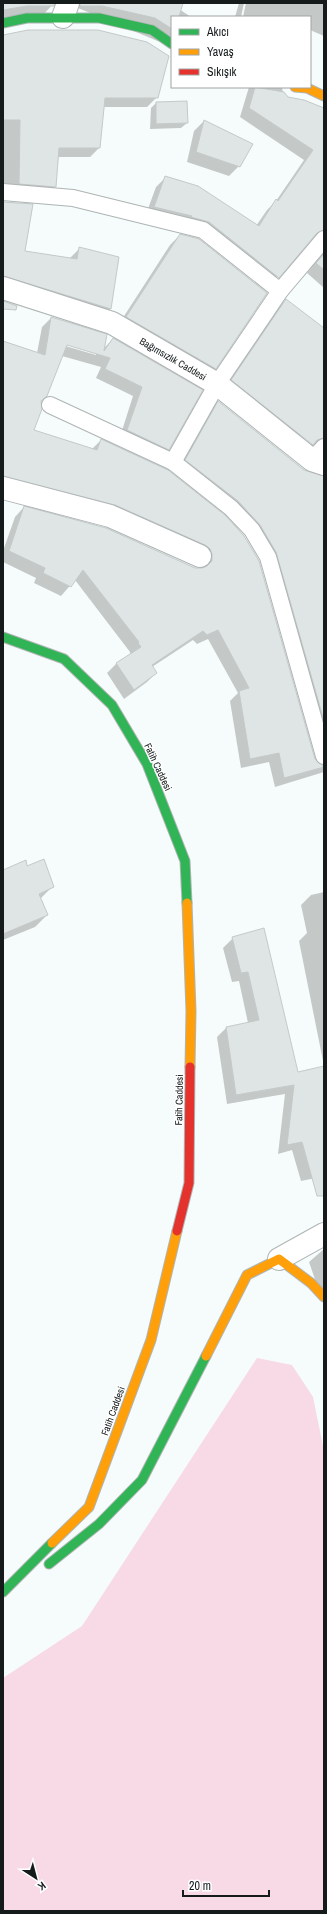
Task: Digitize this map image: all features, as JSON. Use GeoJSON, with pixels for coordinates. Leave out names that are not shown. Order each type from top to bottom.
{"type":"FeatureCollection","features":[{"type":"Feature","properties":{"kind":"street"},"geometry":{"type":"LineString","coordinates":[[3,23],[66,10],[152,30],[171,43]]}},
{"type":"Feature","properties":{"kind":"street"},"geometry":{"type":"LineString","coordinates":[[307,88],[324,96]]}},
{"type":"Feature","properties":{"kind":"street","name":"Bağımsızlık Caddesi"},"geometry":{"type":"LineString","coordinates":[[3,288],[112,323],[218,384],[320,457]]}},
{"type":"Feature","properties":{"kind":"street"},"geometry":{"type":"LineString","coordinates":[[3,488],[110,516],[200,556]]}},
{"type":"Feature","properties":{"kind":"street","name":"Fatih Caddesi"},"geometry":{"type":"LineString","coordinates":[[3,637],[64,659],[112,705],[147,764],[185,861],[191,1011],[189,1183],[151,1340],[90,1507],[3,1592]]}},
{"type":"Feature","properties":{"kind":"street"},"geometry":{"type":"LineString","coordinates":[[41,1570],[100,1524],[142,1480],[247,1275],[324,1234]]}},
{"type":"Feature","properties":{"kind":"street"},"geometry":{"type":"LineString","coordinates":[[279,1259],[311,1283],[324,1297]]}},
{"type":"Feature","properties":{"kind":"street"},"geometry":{"type":"LineString","coordinates":[[3,1599],[29,1579]]}},
{"type":"Feature","properties":{"kind":"lane"},"geometry":{"type":"LineString","coordinates":[[3,192],[73,198],[203,230],[280,291]]}},
{"type":"Feature","properties":{"kind":"lane"},"geometry":{"type":"LineString","coordinates":[[173,462],[218,384],[280,291],[324,239]]}},
{"type":"Feature","properties":{"kind":"lane"},"geometry":{"type":"LineString","coordinates":[[50,405],[173,462],[231,508],[252,530],[268,557],[324,756]]}},
{"type":"Feature","properties":{"kind":"shaded area"},"geometry":{"type":"Polygon","coordinates":[[[257,1358],[292,1365],[313,1397],[324,1451],[324,1911],[3,1911],[3,1678],[82,1626],[257,1358]]]}},
{"type":"Feature","properties":{"kind":"building"},"geometry":{"type":"Polygon","coordinates":[[[3,3],[55,3],[54,6],[27,6],[3,10],[3,3]]]}},
{"type":"Feature","properties":{"kind":"building"},"geometry":{"type":"Polygon","coordinates":[[[80,3],[183,3],[179,16],[171,16],[171,28],[155,18],[102,6],[80,6],[80,3]]]}},
{"type":"Feature","properties":{"kind":"building"},"geometry":{"type":"Polygon","coordinates":[[[28,30],[98,30],[147,42],[169,56],[158,98],[105,98],[100,148],[59,148],[56,187],[19,184],[20,120],[3,120],[3,35],[28,30]]]}},
{"type":"Feature","properties":{"kind":"building"},"geometry":{"type":"Polygon","coordinates":[[[255,88],[261,88],[284,92],[288,97],[304,100],[324,108],[324,230],[317,233],[279,278],[209,222],[191,217],[192,216],[154,207],[165,176],[198,186],[259,226],[276,199],[278,201],[313,150],[249,108],[255,88]]]}},
{"type":"Feature","properties":{"kind":"building"},"geometry":{"type":"Polygon","coordinates":[[[187,101],[188,123],[156,124],[156,102],[187,101]]]}},
{"type":"Feature","properties":{"kind":"building"},"geometry":{"type":"Polygon","coordinates":[[[204,120],[253,144],[240,167],[196,152],[204,120]]]}},
{"type":"Feature","properties":{"kind":"building"},"geometry":{"type":"Polygon","coordinates":[[[3,202],[33,204],[25,251],[77,259],[79,247],[119,257],[111,309],[3,276],[3,202]]]}},
{"type":"Feature","properties":{"kind":"building"},"geometry":{"type":"Polygon","coordinates":[[[180,234],[199,239],[267,293],[216,369],[126,317],[180,234]]]}},
{"type":"Feature","properties":{"kind":"building"},"geometry":{"type":"Polygon","coordinates":[[[324,254],[324,270],[316,263],[324,254]]]}},
{"type":"Feature","properties":{"kind":"building"},"geometry":{"type":"Polygon","coordinates":[[[286,299],[324,328],[324,438],[317,440],[313,445],[231,380],[286,299]]]}},
{"type":"Feature","properties":{"kind":"building"},"geometry":{"type":"Polygon","coordinates":[[[3,301],[17,306],[16,310],[3,309],[3,301]]]}},
{"type":"Feature","properties":{"kind":"building"},"geometry":{"type":"Polygon","coordinates":[[[51,317],[107,334],[104,351],[113,338],[203,390],[169,450],[127,430],[142,387],[105,369],[110,358],[67,345],[47,396],[41,401],[42,409],[34,430],[97,450],[101,439],[168,470],[225,515],[244,536],[259,561],[315,759],[324,767],[284,778],[279,753],[250,759],[239,691],[249,688],[218,630],[207,635],[203,631],[152,665],[157,673],[134,690],[116,663],[141,647],[138,643],[139,642],[83,570],[71,587],[43,573],[45,568],[9,551],[24,506],[106,528],[195,568],[207,566],[212,561],[210,549],[205,545],[115,505],[3,476],[3,341],[45,355],[51,317]]]}},
{"type":"Feature","properties":{"kind":"building"},"geometry":{"type":"Polygon","coordinates":[[[218,401],[304,470],[324,476],[324,721],[276,552],[260,525],[238,501],[185,460],[218,401]]]}},
{"type":"Feature","properties":{"kind":"building"},"geometry":{"type":"Polygon","coordinates":[[[44,859],[54,887],[39,894],[48,915],[3,934],[3,870],[26,860],[27,866],[44,859]]]}},
{"type":"Feature","properties":{"kind":"building"},"geometry":{"type":"Polygon","coordinates":[[[264,928],[298,1072],[324,1066],[324,1196],[317,1196],[302,1142],[287,1145],[294,1085],[236,1095],[226,1027],[259,1020],[248,972],[241,973],[232,937],[264,928]]]}},
{"type":"Feature","properties":{"kind":"traffic: fast"},"geometry":{"type":"LineString","coordinates":[[3,23],[27,18],[99,18],[152,30],[171,43]]}},
{"type":"Feature","properties":{"kind":"traffic: fast"},"geometry":{"type":"LineString","coordinates":[[3,637],[64,659],[112,705],[147,764],[185,861],[187,903]]}},
{"type":"Feature","properties":{"kind":"traffic: fast"},"geometry":{"type":"LineString","coordinates":[[49,1564],[99,1524],[142,1480],[206,1356]]}},
{"type":"Feature","properties":{"kind":"traffic: fast"},"geometry":{"type":"LineString","coordinates":[[3,1592],[52,1543]]}},
{"type":"Feature","properties":{"kind":"traffic: slow"},"geometry":{"type":"LineString","coordinates":[[307,88],[324,96]]}},
{"type":"Feature","properties":{"kind":"traffic: slow"},"geometry":{"type":"LineString","coordinates":[[187,903],[191,1011],[190,1067]]}},
{"type":"Feature","properties":{"kind":"traffic: slow"},"geometry":{"type":"LineString","coordinates":[[52,1543],[89,1507],[151,1340],[177,1231]]}},
{"type":"Feature","properties":{"kind":"traffic: slow"},"geometry":{"type":"LineString","coordinates":[[206,1356],[247,1275],[279,1259],[311,1283],[324,1297]]}},
{"type":"Feature","properties":{"kind":"traffic: jam"},"geometry":{"type":"LineString","coordinates":[[177,1231],[189,1183],[190,1067]]}}]}
